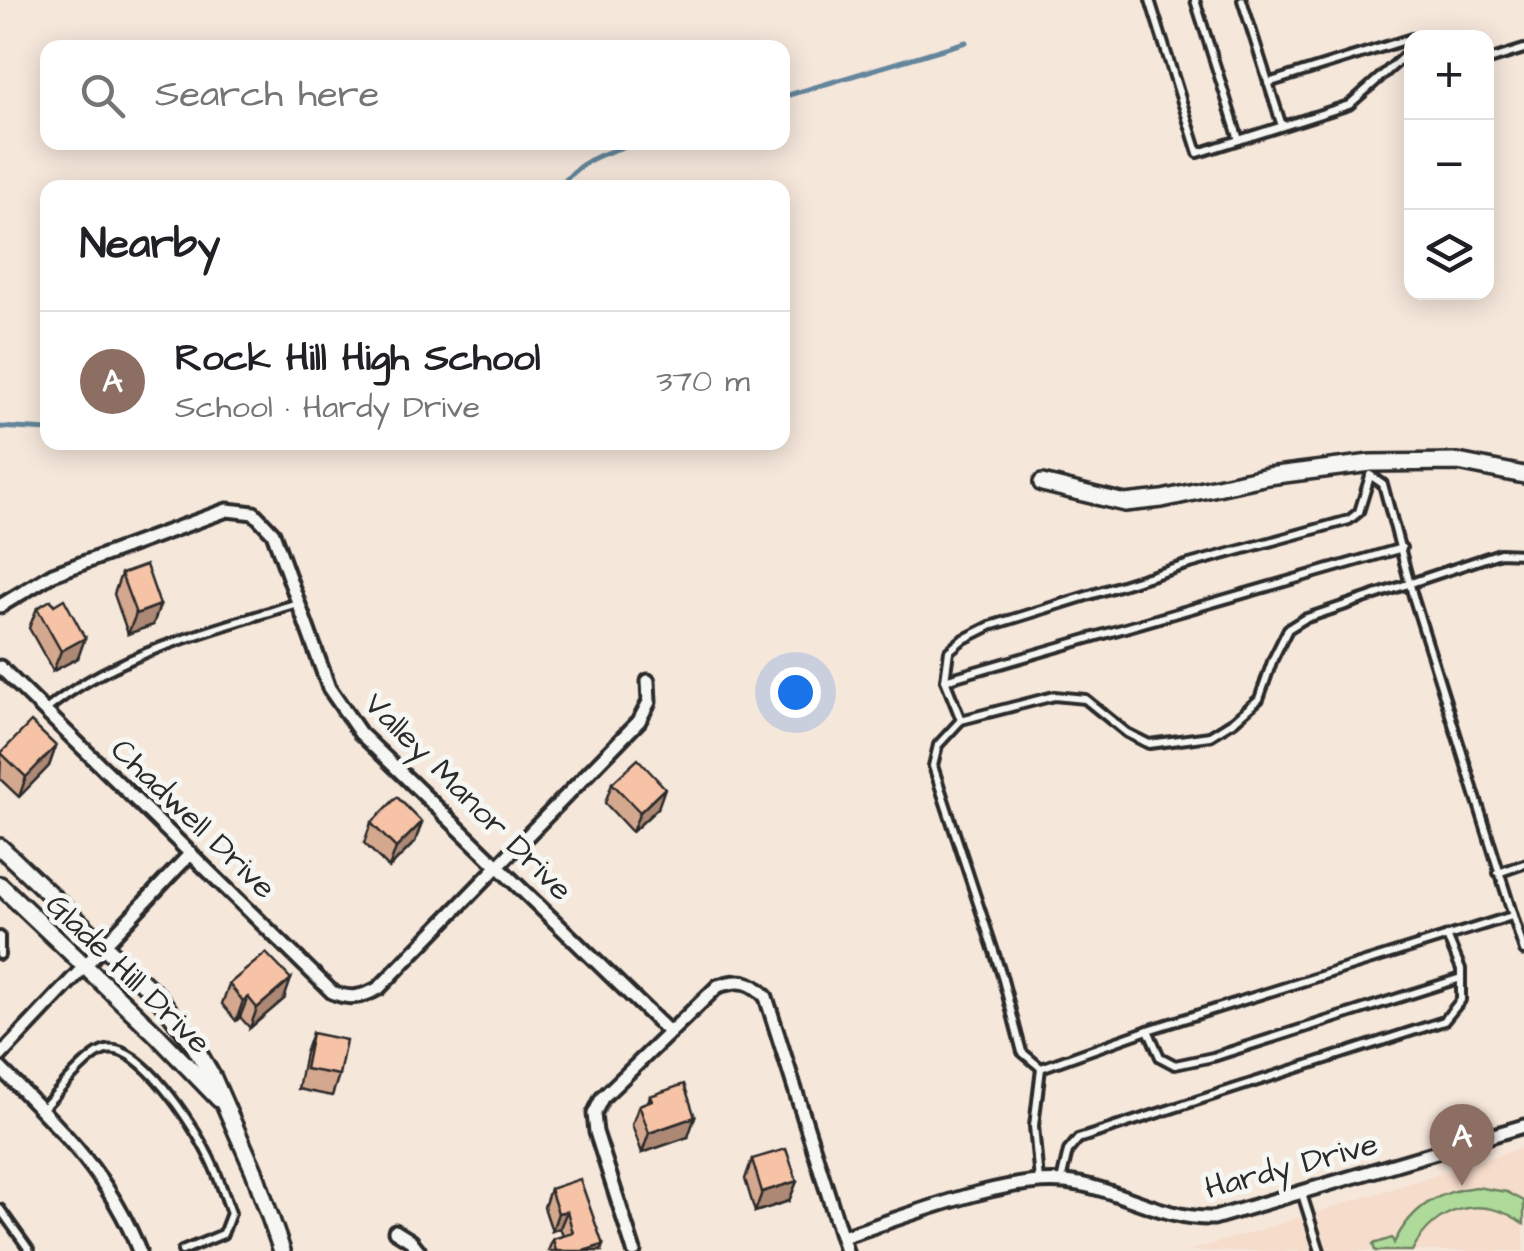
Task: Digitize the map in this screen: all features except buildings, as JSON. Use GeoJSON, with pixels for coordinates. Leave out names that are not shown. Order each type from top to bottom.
{"type":"FeatureCollection","features":[{"type":"Feature","properties":{"kind":"street"},"geometry":{"type":"LineString","coordinates":[[1042,483],[1125,503],[1162,500],[1268,476],[1458,462],[1524,475]]}},
{"type":"Feature","properties":{"kind":"street","name":"Valley Manor Drive"},"geometry":{"type":"LineString","coordinates":[[0,606],[53,574],[192,522],[227,510],[254,513],[273,533],[329,688],[360,733],[670,1033]]}},
{"type":"Feature","properties":{"kind":"street","name":"Chadwell Drive"},"geometry":{"type":"LineString","coordinates":[[0,667],[332,992],[342,997],[356,997],[380,988],[498,866]]}},
{"type":"Feature","properties":{"kind":"street"},"geometry":{"type":"LineString","coordinates":[[498,866],[638,720],[649,702],[648,681]]}},
{"type":"Feature","properties":{"kind":"street","name":"Glade Hill Drive"},"geometry":{"type":"LineString","coordinates":[[0,846],[173,1016],[213,1078],[254,1171],[282,1251]]}},
{"type":"Feature","properties":{"kind":"street"},"geometry":{"type":"LineString","coordinates":[[0,1056],[190,853]]}},
{"type":"Feature","properties":{"kind":"street","name":"Glade Hill Drive"},"geometry":{"type":"LineString","coordinates":[[0,886],[220,1100]]}},
{"type":"Feature","properties":{"kind":"street"},"geometry":{"type":"LineString","coordinates":[[634,1251],[596,1132],[594,1114],[602,1098],[718,986],[746,981],[766,998],[846,1251]]}},
{"type":"Feature","properties":{"kind":"street"},"geometry":{"type":"LineString","coordinates":[[0,1068],[94,1168],[115,1198],[139,1251]]}},
{"type":"Feature","properties":{"kind":"street","name":"Hardy Drive"},"geometry":{"type":"LineString","coordinates":[[842,1238],[1005,1186],[1038,1182],[1092,1187],[1172,1216],[1196,1219],[1237,1214],[1524,1126]]}},
{"type":"Feature","properties":{"kind":"street"},"geometry":{"type":"LineString","coordinates":[[395,1231],[412,1241],[418,1251]]}},
{"type":"Feature","properties":{"kind":"lane"},"geometry":{"type":"LineString","coordinates":[[1150,0],[1198,152],[1349,105],[1404,56]]}},
{"type":"Feature","properties":{"kind":"lane"},"geometry":{"type":"LineString","coordinates":[[1195,0],[1239,140]]}},
{"type":"Feature","properties":{"kind":"lane"},"geometry":{"type":"LineString","coordinates":[[1242,0],[1282,126]]}},
{"type":"Feature","properties":{"kind":"lane"},"geometry":{"type":"LineString","coordinates":[[1268,84],[1404,41]]}},
{"type":"Feature","properties":{"kind":"lane"},"geometry":{"type":"LineString","coordinates":[[1494,59],[1524,50]]}},
{"type":"Feature","properties":{"kind":"lane"},"geometry":{"type":"LineString","coordinates":[[1370,470],[1383,484],[1524,951]]}},
{"type":"Feature","properties":{"kind":"lane"},"geometry":{"type":"LineString","coordinates":[[961,720],[945,680],[949,650],[962,640],[990,626],[1186,565],[1350,520],[1360,512],[1370,470]]}},
{"type":"Feature","properties":{"kind":"lane"},"geometry":{"type":"LineString","coordinates":[[945,680],[1402,548]]}},
{"type":"Feature","properties":{"kind":"lane"},"geometry":{"type":"LineString","coordinates":[[1041,1068],[1022,1052],[1002,976],[934,766],[938,745],[961,720],[1054,696],[1085,700],[1149,744],[1210,736],[1260,699],[1288,628],[1350,601],[1500,553],[1524,554]]}},
{"type":"Feature","properties":{"kind":"lane"},"geometry":{"type":"LineString","coordinates":[[45,711],[81,683],[112,667],[297,603]]}},
{"type":"Feature","properties":{"kind":"lane"},"geometry":{"type":"LineString","coordinates":[[1498,873],[1524,864]]}},
{"type":"Feature","properties":{"kind":"lane"},"geometry":{"type":"LineString","coordinates":[[1041,1068],[1148,1030],[1512,916]]}},
{"type":"Feature","properties":{"kind":"lane"},"geometry":{"type":"LineString","coordinates":[[0,936],[0,956]]}},
{"type":"Feature","properties":{"kind":"lane"},"geometry":{"type":"LineString","coordinates":[[1060,1182],[1068,1151],[1078,1139],[1444,1021],[1461,1000],[1461,968],[1447,936]]}},
{"type":"Feature","properties":{"kind":"lane"},"geometry":{"type":"LineString","coordinates":[[1148,1030],[1160,1057],[1175,1064],[1213,1056],[1461,978]]}},
{"type":"Feature","properties":{"kind":"lane"},"geometry":{"type":"LineString","coordinates":[[41,1110],[98,1054],[114,1048],[134,1056],[179,1107],[196,1134],[231,1214],[223,1234],[182,1251]]}},
{"type":"Feature","properties":{"kind":"lane"},"geometry":{"type":"LineString","coordinates":[[1038,1182],[1034,1126],[1041,1068]]}},
{"type":"Feature","properties":{"kind":"lane"},"geometry":{"type":"LineString","coordinates":[[1302,1194],[1320,1251]]}},
{"type":"Feature","properties":{"kind":"lane"},"geometry":{"type":"LineString","coordinates":[[0,1209],[30,1251]]}},
{"type":"Feature","properties":{"kind":"shaded area"},"geometry":{"type":"Polygon","coordinates":[[[1524,1147],[1524,1251],[1189,1251],[1277,1225],[1524,1147]]]}},
{"type":"Feature","properties":{"kind":"green space"},"geometry":{"type":"Polygon","coordinates":[[[1476,1187],[1507,1192],[1524,1201],[1524,1224],[1493,1209],[1462,1209],[1434,1223],[1412,1251],[1375,1251],[1373,1244],[1392,1238],[1394,1243],[1409,1220],[1427,1203],[1476,1187]]]}},
{"type":"Feature","properties":{"kind":"waterway"},"geometry":{"type":"LineString","coordinates":[[790,95],[966,42]]}},
{"type":"Feature","properties":{"kind":"waterway"},"geometry":{"type":"LineString","coordinates":[[566,180],[585,163],[614,150]]}},
{"type":"Feature","properties":{"kind":"waterway"},"geometry":{"type":"LineString","coordinates":[[0,427],[40,430]]}},
{"type":"Feature","properties":{"kind":"place","name":"Rock Hill High School"},"geometry":{"type":"Point","coordinates":[1462,1186]}}]}
